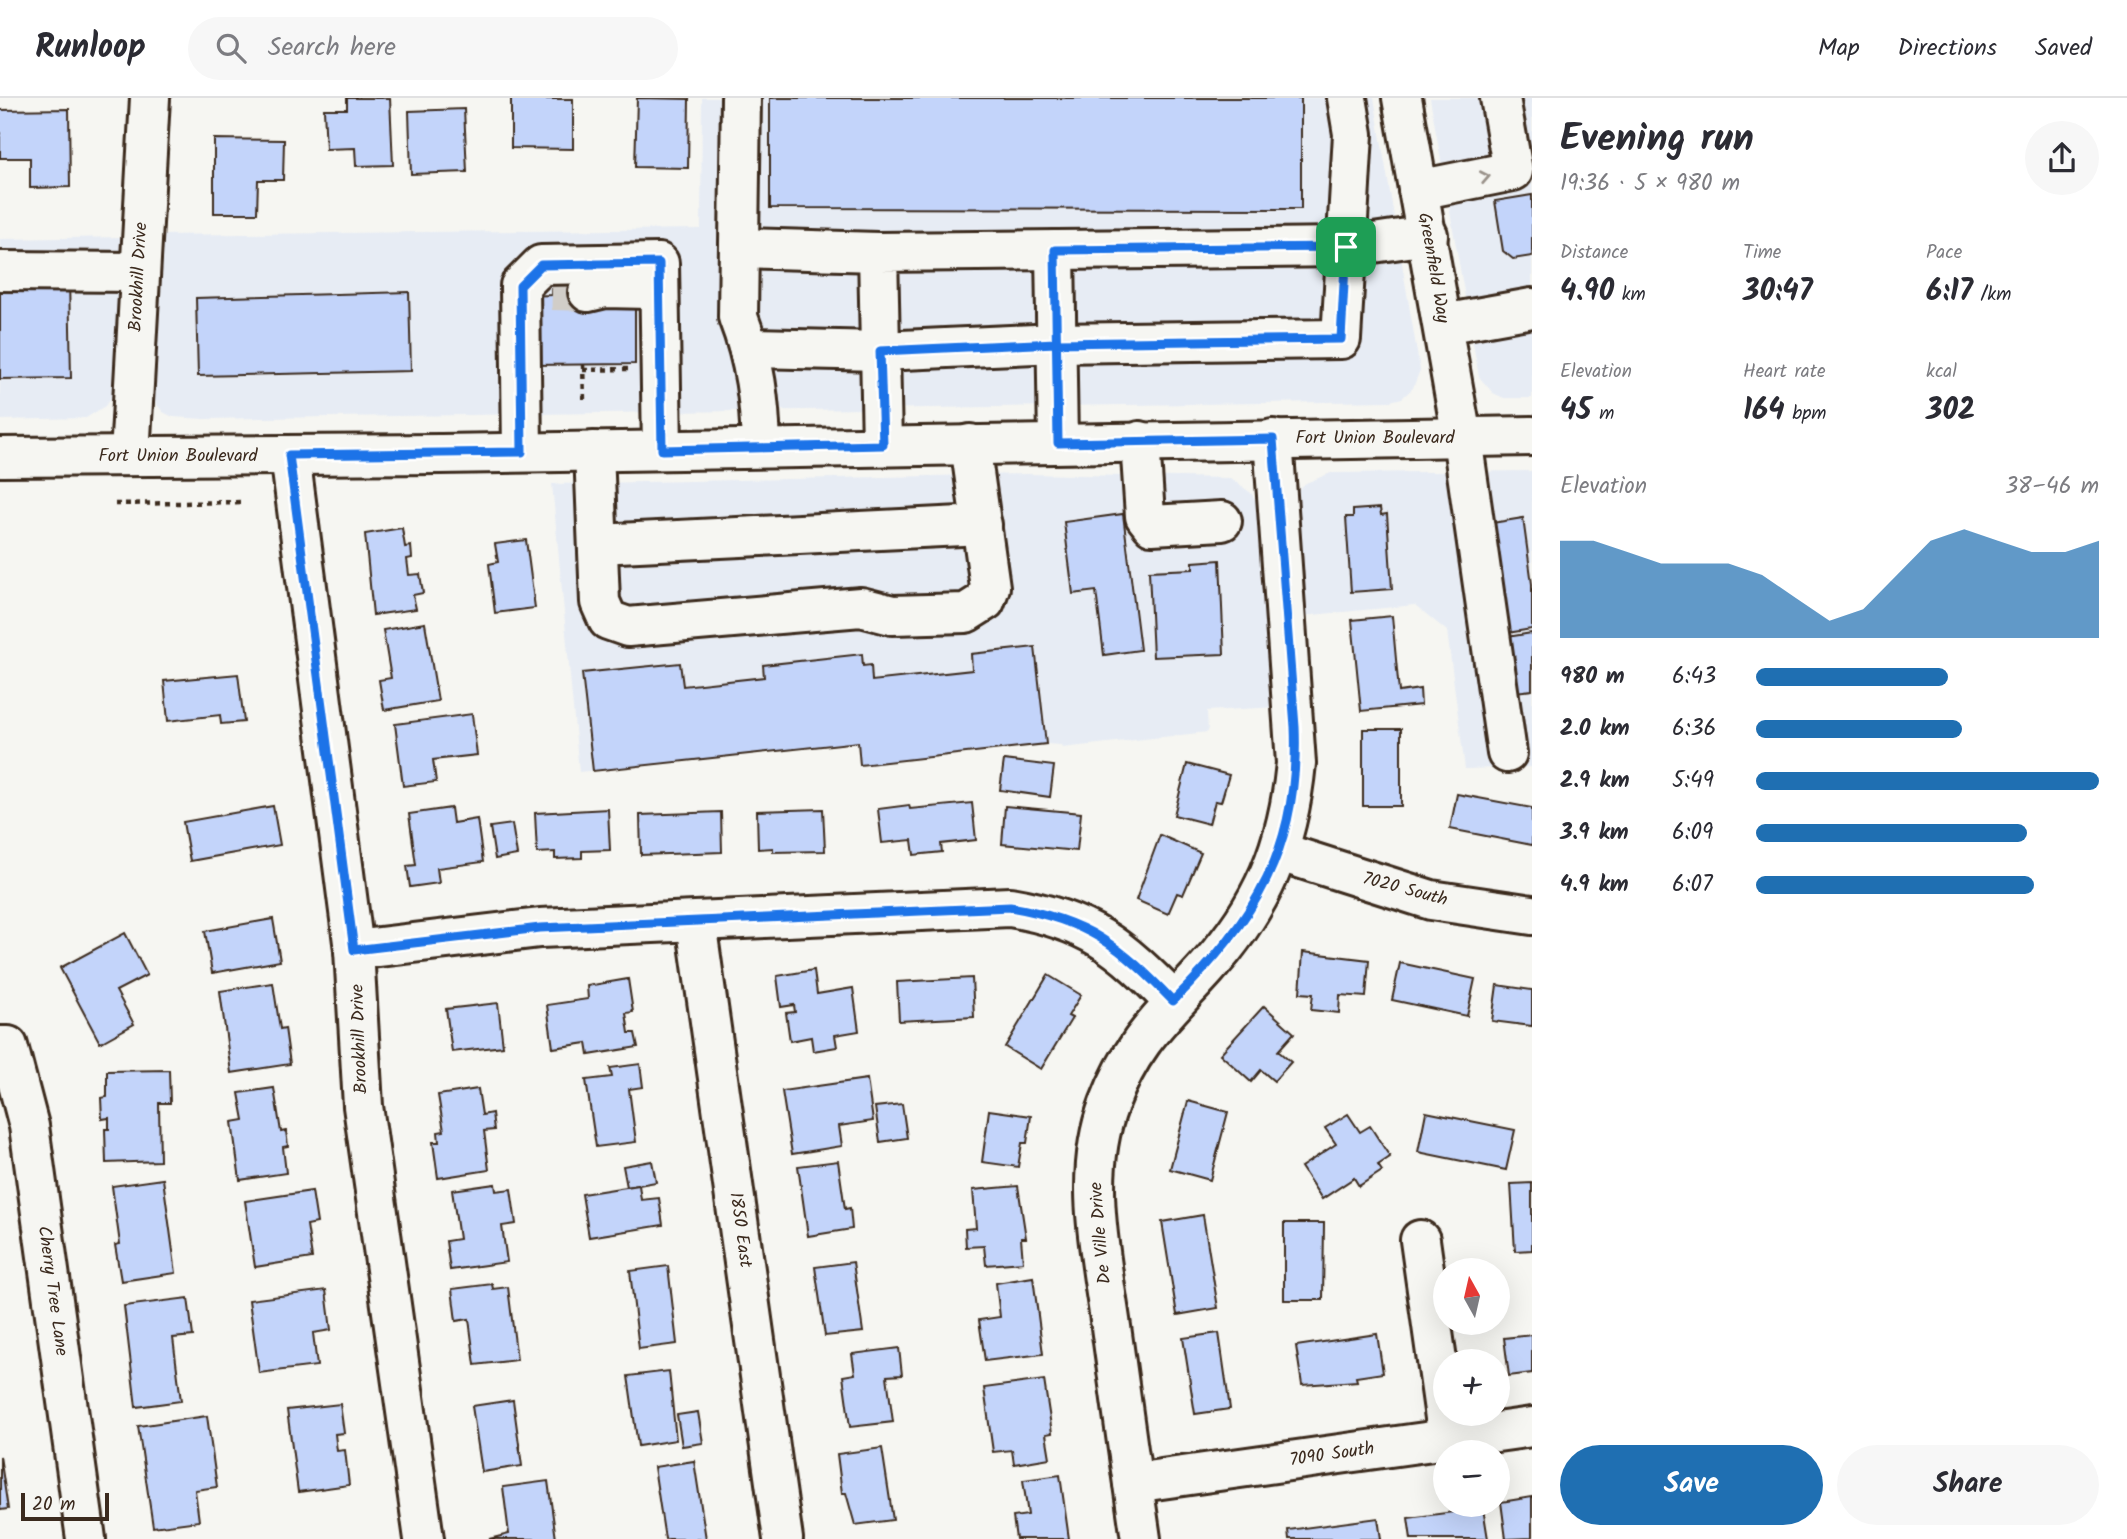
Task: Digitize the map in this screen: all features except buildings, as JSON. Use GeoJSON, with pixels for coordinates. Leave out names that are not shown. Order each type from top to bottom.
{"type":"FeatureCollection","features":[{"type":"Feature","properties":{"kind":"street","name":"Brookhill Drive"},"geometry":{"type":"LineString","coordinates":[[130,456],[150,98]]}},
{"type":"Feature","properties":{"kind":"street"},"geometry":{"type":"LineString","coordinates":[[741,98],[738,317],[750,348],[760,398],[761,448]]}},
{"type":"Feature","properties":{"kind":"street"},"geometry":{"type":"LineString","coordinates":[[750,348],[880,351],[1056,343],[1341,339],[1353,134],[1347,98]]}},
{"type":"Feature","properties":{"kind":"street","name":"Greenfield Way"},"geometry":{"type":"LineString","coordinates":[[1402,98],[1462,438],[1507,753]]}},
{"type":"Feature","properties":{"kind":"street"},"geometry":{"type":"LineString","coordinates":[[1418,190],[1513,171],[1500,98]]}},
{"type":"Feature","properties":{"kind":"street"},"geometry":{"type":"LineString","coordinates":[[741,248],[878,252],[1346,247],[1428,235]]}},
{"type":"Feature","properties":{"kind":"street"},"geometry":{"type":"LineString","coordinates":[[1055,250],[1058,443]]}},
{"type":"Feature","properties":{"kind":"street"},"geometry":{"type":"LineString","coordinates":[[878,252],[883,445]]}},
{"type":"Feature","properties":{"kind":"street"},"geometry":{"type":"LineString","coordinates":[[522,452],[555,284],[541,265],[568,264],[659,263],[662,450]]}},
{"type":"Feature","properties":{"kind":"street"},"geometry":{"type":"LineString","coordinates":[[0,271],[139,272]]}},
{"type":"Feature","properties":{"kind":"street"},"geometry":{"type":"LineString","coordinates":[[555,284],[605,288],[659,282]]}},
{"type":"Feature","properties":{"kind":"street"},"geometry":{"type":"LineString","coordinates":[[1443,324],[1532,308]]}},
{"type":"Feature","properties":{"kind":"street","name":"Fort Union Boulevard"},"geometry":{"type":"LineString","coordinates":[[0,457],[522,452],[1532,436]]}},
{"type":"Feature","properties":{"kind":"street","name":"De Ville Drive"},"geometry":{"type":"LineString","coordinates":[[1140,1539],[1095,1207],[1096,1146],[1108,1105],[1125,1068],[1149,1029],[1207,968],[1239,928],[1263,889],[1280,852],[1293,799],[1296,763],[1273,439]]}},
{"type":"Feature","properties":{"kind":"street"},"geometry":{"type":"LineString","coordinates":[[1140,441],[1145,516],[1152,525],[1222,521]]}},
{"type":"Feature","properties":{"kind":"street"},"geometry":{"type":"LineString","coordinates":[[594,451],[600,602],[608,620],[628,627],[861,607],[892,615],[966,613],[985,601],[990,587],[970,444]]}},
{"type":"Feature","properties":{"kind":"street","name":"Brookhill Drive"},"geometry":{"type":"LineString","coordinates":[[289,455],[354,950],[363,1107],[424,1539]]}},
{"type":"Feature","properties":{"kind":"street"},"geometry":{"type":"LineString","coordinates":[[598,544],[982,525]]}},
{"type":"Feature","properties":{"kind":"street","name":"7020 South"},"geometry":{"type":"LineString","coordinates":[[1280,852],[1431,900],[1532,915]]}},
{"type":"Feature","properties":{"kind":"street"},"geometry":{"type":"LineString","coordinates":[[354,950],[540,928],[1010,907],[1042,912],[1074,922],[1101,937],[1139,966],[1173,1001]]}},
{"type":"Feature","properties":{"kind":"street","name":"1850 East"},"geometry":{"type":"LineString","coordinates":[[696,922],[783,1539]]}},
{"type":"Feature","properties":{"kind":"street","name":"Cherry Tree Lane"},"geometry":{"type":"LineString","coordinates":[[4,1046],[30,1126],[86,1539]]}},
{"type":"Feature","properties":{"kind":"street"},"geometry":{"type":"LineString","coordinates":[[1420,1241],[1448,1439]]}},
{"type":"Feature","properties":{"kind":"street","name":"7090 South"},"geometry":{"type":"LineString","coordinates":[[1133,1483],[1532,1427]]}},
{"type":"Feature","properties":{"kind":"path"},"geometry":{"type":"LineString","coordinates":[[584,401],[583,367],[632,369]]}},
{"type":"Feature","properties":{"kind":"path"},"geometry":{"type":"LineString","coordinates":[[115,504],[244,502]]}},
{"type":"Feature","properties":{"kind":"shaded area"},"geometry":{"type":"Polygon","coordinates":[[[702,98],[1374,98],[1420,370],[1413,388],[1402,398],[1390,401],[204,419],[173,417],[163,412],[151,397],[158,235],[701,229],[702,98]]]}},
{"type":"Feature","properties":{"kind":"shaded area"},"geometry":{"type":"Polygon","coordinates":[[[1430,98],[1532,98],[1532,398],[1504,398],[1493,393],[1479,377],[1430,98]]]}},
{"type":"Feature","properties":{"kind":"shaded area"},"geometry":{"type":"Polygon","coordinates":[[[125,237],[113,395],[105,406],[86,418],[0,420],[0,239],[125,237]]]}},
{"type":"Feature","properties":{"kind":"shaded area"},"geometry":{"type":"Polygon","coordinates":[[[1532,471],[1532,767],[1465,769],[1447,631],[1415,605],[1302,616],[1295,504],[1298,490],[1306,483],[1331,473],[1532,471]]]}},
{"type":"Feature","properties":{"kind":"shaded area"},"geometry":{"type":"Polygon","coordinates":[[[1026,474],[1230,478],[1251,493],[1260,507],[1277,707],[1207,711],[1208,732],[1062,748],[1061,745],[1046,744],[860,765],[857,742],[579,772],[552,484],[1026,474]]]}},
{"type":"Feature","properties":{"kind":"tunnel"},"geometry":{"type":"LineString","coordinates":[[552,291],[588,292]]}},
{"type":"Feature","properties":{"kind":"route"},"geometry":{"type":"LineString","coordinates":[[1346,247],[1055,250],[1056,343],[1058,400],[1058,443],[1273,439],[1295,727],[1293,799],[1280,852],[1263,889],[1239,928],[1207,968],[1173,1001],[1139,966],[1101,937],[1074,922],[1042,912],[1010,907],[540,928],[354,950],[289,455],[522,452],[520,286],[541,265],[659,263],[662,450],[761,448],[883,445],[880,351],[1056,343],[1341,339],[1346,247]]}}]}
